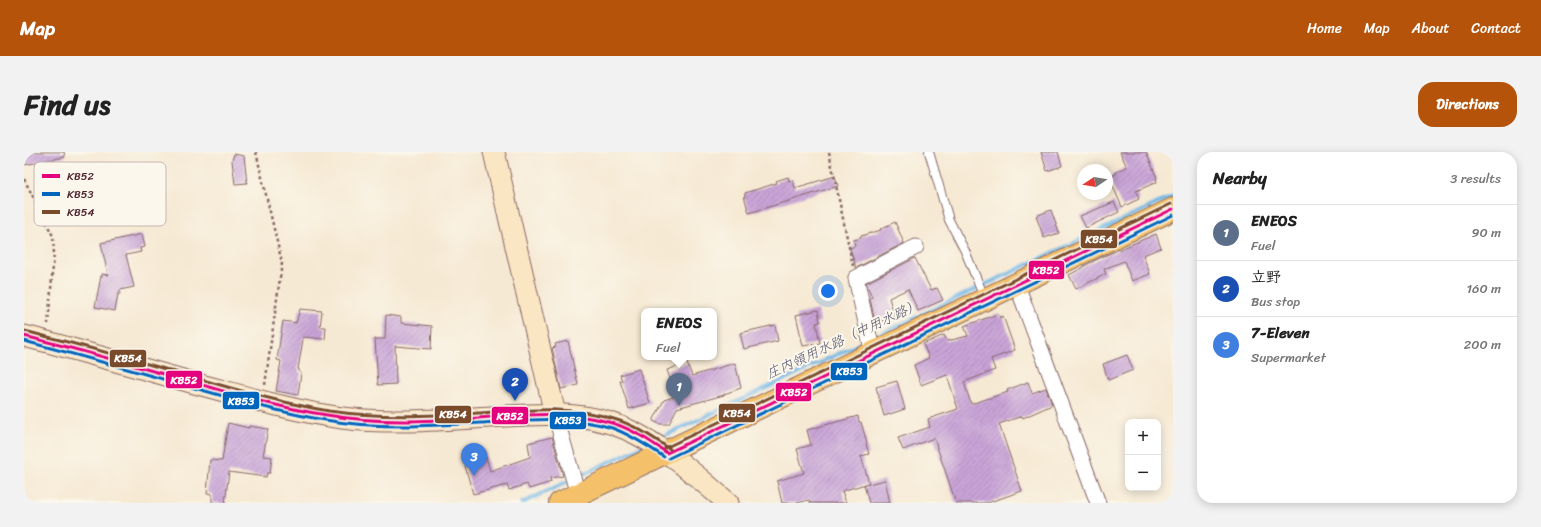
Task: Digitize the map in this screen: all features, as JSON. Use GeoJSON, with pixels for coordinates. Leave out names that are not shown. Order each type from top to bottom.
{"type":"FeatureCollection","features":[{"type":"Feature","properties":{"kind":"main road"},"geometry":{"type":"LineString","coordinates":[[494,152],[555,414]]}},
{"type":"Feature","properties":{"kind":"main road"},"geometry":{"type":"LineString","coordinates":[[573,500],[667,453],[1173,209]]}},
{"type":"Feature","properties":{"kind":"main road"},"geometry":{"type":"LineString","coordinates":[[34,338],[263,401],[317,414],[344,418],[416,421],[555,414],[581,416],[605,421],[640,435],[667,453],[728,503]]}},
{"type":"Feature","properties":{"kind":"street"},"geometry":{"type":"LineString","coordinates":[[873,354],[856,278],[916,247]]}},
{"type":"Feature","properties":{"kind":"street"},"geometry":{"type":"LineString","coordinates":[[1017,285],[1098,503]]}},
{"type":"Feature","properties":{"kind":"street"},"geometry":{"type":"LineString","coordinates":[[555,414],[573,500]]}},
{"type":"Feature","properties":{"kind":"lane"},"geometry":{"type":"LineString","coordinates":[[929,152],[949,220],[965,251],[985,300]]}},
{"type":"Feature","properties":{"kind":"path"},"geometry":{"type":"LineString","coordinates":[[256,152],[282,263],[263,401]]}},
{"type":"Feature","properties":{"kind":"path"},"geometry":{"type":"LineString","coordinates":[[829,152],[856,278]]}},
{"type":"Feature","properties":{"kind":"path"},"geometry":{"type":"LineString","coordinates":[[24,180],[34,199]]}},
{"type":"Feature","properties":{"kind":"path"},"geometry":{"type":"LineString","coordinates":[[34,338],[48,322],[54,254],[53,236],[48,226]]}},
{"type":"Feature","properties":{"kind":"building"},"geometry":{"type":"Polygon","coordinates":[[[24,152],[64,152],[65,157],[24,165],[24,152]]]}},
{"type":"Feature","properties":{"kind":"building"},"geometry":{"type":"Polygon","coordinates":[[[1041,152],[1058,152],[1062,166],[1047,171],[1041,152]]]}},
{"type":"Feature","properties":{"kind":"building"},"geometry":{"type":"Polygon","coordinates":[[[1120,152],[1146,152],[1157,178],[1157,182],[1136,191],[1139,199],[1122,207],[1113,186],[1113,175],[1116,174],[1116,172],[1127,167],[1120,152]]]}},
{"type":"Feature","properties":{"kind":"building"},"geometry":{"type":"Polygon","coordinates":[[[234,154],[244,156],[247,183],[235,184],[232,161],[234,154]]]}},
{"type":"Feature","properties":{"kind":"building"},"geometry":{"type":"Polygon","coordinates":[[[835,176],[838,186],[749,213],[744,196],[745,193],[777,183],[776,181],[788,177],[789,181],[793,180],[795,188],[835,176]]]}},
{"type":"Feature","properties":{"kind":"building"},"geometry":{"type":"Polygon","coordinates":[[[1114,202],[1119,212],[1086,228],[1080,216],[1114,202]]]}},
{"type":"Feature","properties":{"kind":"building"},"geometry":{"type":"Polygon","coordinates":[[[1051,210],[1059,233],[1044,238],[1036,216],[1051,210]]]}},
{"type":"Feature","properties":{"kind":"building"},"geometry":{"type":"Polygon","coordinates":[[[895,222],[904,243],[856,268],[850,248],[855,246],[854,240],[861,238],[861,236],[881,230],[880,229],[895,222]]]}},
{"type":"Feature","properties":{"kind":"building"},"geometry":{"type":"Polygon","coordinates":[[[142,234],[145,247],[140,248],[141,252],[126,255],[134,287],[120,290],[115,311],[95,307],[101,276],[102,277],[102,274],[108,275],[101,243],[142,234]]]}},
{"type":"Feature","properties":{"kind":"building"},"geometry":{"type":"Polygon","coordinates":[[[1156,234],[1161,248],[1143,255],[1150,274],[1132,281],[1124,261],[1104,269],[1106,274],[1076,289],[1069,275],[1104,256],[1156,234]]]}},
{"type":"Feature","properties":{"kind":"building"},"geometry":{"type":"Polygon","coordinates":[[[915,258],[931,290],[937,288],[943,300],[918,311],[908,289],[889,298],[895,317],[875,323],[870,298],[872,297],[866,283],[915,258]]]}},
{"type":"Feature","properties":{"kind":"building"},"geometry":{"type":"Polygon","coordinates":[[[300,309],[322,311],[320,327],[326,327],[325,339],[304,337],[303,339],[298,369],[301,373],[298,395],[276,391],[281,361],[277,360],[283,321],[296,323],[300,309]]]}},
{"type":"Feature","properties":{"kind":"building"},"geometry":{"type":"Polygon","coordinates":[[[818,310],[820,322],[816,323],[820,343],[803,346],[796,315],[818,310]]]}},
{"type":"Feature","properties":{"kind":"building"},"geometry":{"type":"Polygon","coordinates":[[[998,314],[1000,318],[1003,316],[1015,350],[991,359],[995,370],[964,382],[971,404],[1008,392],[1007,390],[1028,382],[1032,393],[1046,388],[1052,405],[1023,418],[1022,416],[999,424],[1022,491],[987,503],[956,503],[934,438],[903,450],[898,438],[930,427],[928,419],[958,409],[947,375],[921,385],[914,365],[929,358],[923,344],[944,335],[947,341],[968,336],[964,326],[998,314]]]}},
{"type":"Feature","properties":{"kind":"building"},"geometry":{"type":"Polygon","coordinates":[[[386,315],[401,317],[401,323],[432,326],[431,349],[395,346],[396,384],[378,385],[375,339],[385,339],[386,315]]]}},
{"type":"Feature","properties":{"kind":"building"},"geometry":{"type":"Polygon","coordinates":[[[775,325],[778,341],[744,349],[740,333],[775,325]]]}},
{"type":"Feature","properties":{"kind":"building"},"geometry":{"type":"Polygon","coordinates":[[[568,341],[578,385],[561,389],[552,348],[556,347],[555,344],[568,341]]]}},
{"type":"Feature","properties":{"kind":"building"},"geometry":{"type":"Polygon","coordinates":[[[1127,355],[1133,370],[1108,380],[1103,364],[1127,355]]]}},
{"type":"Feature","properties":{"kind":"building"},"geometry":{"type":"Polygon","coordinates":[[[687,363],[692,376],[735,363],[741,388],[724,395],[677,408],[669,424],[660,424],[653,421],[664,400],[676,396],[667,370],[687,363]]]}},
{"type":"Feature","properties":{"kind":"building"},"geometry":{"type":"Polygon","coordinates":[[[639,369],[650,403],[629,409],[620,381],[622,381],[620,375],[639,369]]]}},
{"type":"Feature","properties":{"kind":"building"},"geometry":{"type":"Polygon","coordinates":[[[897,381],[905,409],[884,416],[876,387],[897,381]]]}},
{"type":"Feature","properties":{"kind":"building"},"geometry":{"type":"Polygon","coordinates":[[[858,416],[859,422],[861,422],[869,454],[861,456],[869,483],[842,491],[846,503],[810,503],[809,500],[797,503],[782,503],[777,481],[804,473],[797,449],[811,445],[807,430],[858,416]]]}},
{"type":"Feature","properties":{"kind":"building"},"geometry":{"type":"Polygon","coordinates":[[[228,423],[249,428],[249,426],[268,429],[263,456],[272,457],[270,473],[267,473],[266,477],[229,472],[225,503],[212,503],[212,494],[207,493],[210,460],[222,461],[228,423]]]}},
{"type":"Feature","properties":{"kind":"building"},"geometry":{"type":"Polygon","coordinates":[[[552,437],[563,476],[550,478],[551,482],[529,489],[527,484],[509,490],[507,485],[473,494],[465,466],[467,465],[464,456],[467,455],[466,451],[478,448],[479,452],[484,450],[490,471],[530,457],[528,443],[552,437]]]}},
{"type":"Feature","properties":{"kind":"building"},"geometry":{"type":"Polygon","coordinates":[[[885,480],[890,503],[869,503],[864,485],[885,480]]]}},
{"type":"Feature","properties":{"kind":"waterway","name":"庄内領用水路（中用水路）"},"geometry":{"type":"LineString","coordinates":[[658,439],[1173,196]]}},
{"type":"Feature","properties":{"kind":"waterway","name":"庄内領用水路（中用水路）"},"geometry":{"type":"LineString","coordinates":[[577,477],[643,446]]}},
{"type":"Feature","properties":{"kind":"waterway","name":"庄内領用水路（中用水路）"},"geometry":{"type":"LineString","coordinates":[[522,503],[571,480]]}},
{"type":"Feature","properties":{"kind":"transit line","name":"KB54"},"geometry":{"type":"LineString","coordinates":[[665,448],[1171,204]]}},
{"type":"Feature","properties":{"kind":"transit line","name":"KB52"},"geometry":{"type":"LineString","coordinates":[[667,453],[1173,209]]}},
{"type":"Feature","properties":{"kind":"transit line","name":"KB53"},"geometry":{"type":"LineString","coordinates":[[669,458],[1173,215]]}},
{"type":"Feature","properties":{"kind":"transit line","name":"KB54"},"geometry":{"type":"LineString","coordinates":[[25,331],[258,395],[311,408],[385,416],[564,410],[614,419],[643,432],[670,449]]}},
{"type":"Feature","properties":{"kind":"transit line","name":"KB52"},"geometry":{"type":"LineString","coordinates":[[24,336],[255,400],[309,412],[346,418],[384,421],[441,420],[546,414],[579,416],[612,423],[627,429],[667,453]]}},
{"type":"Feature","properties":{"kind":"transit line","name":"KB53"},"geometry":{"type":"LineString","coordinates":[[24,341],[254,404],[325,420],[383,426],[442,425],[530,420],[580,421],[612,428],[639,441],[664,457]]}},
{"type":"Feature","properties":{"kind":"place","name":"立野"},"geometry":{"type":"Point","coordinates":[515,401]}},
{"type":"Feature","properties":{"kind":"place","name":"ENEOS"},"geometry":{"type":"Point","coordinates":[679,406]}},
{"type":"Feature","properties":{"kind":"place","name":"7-Eleven"},"geometry":{"type":"Point","coordinates":[474,476]}}]}
